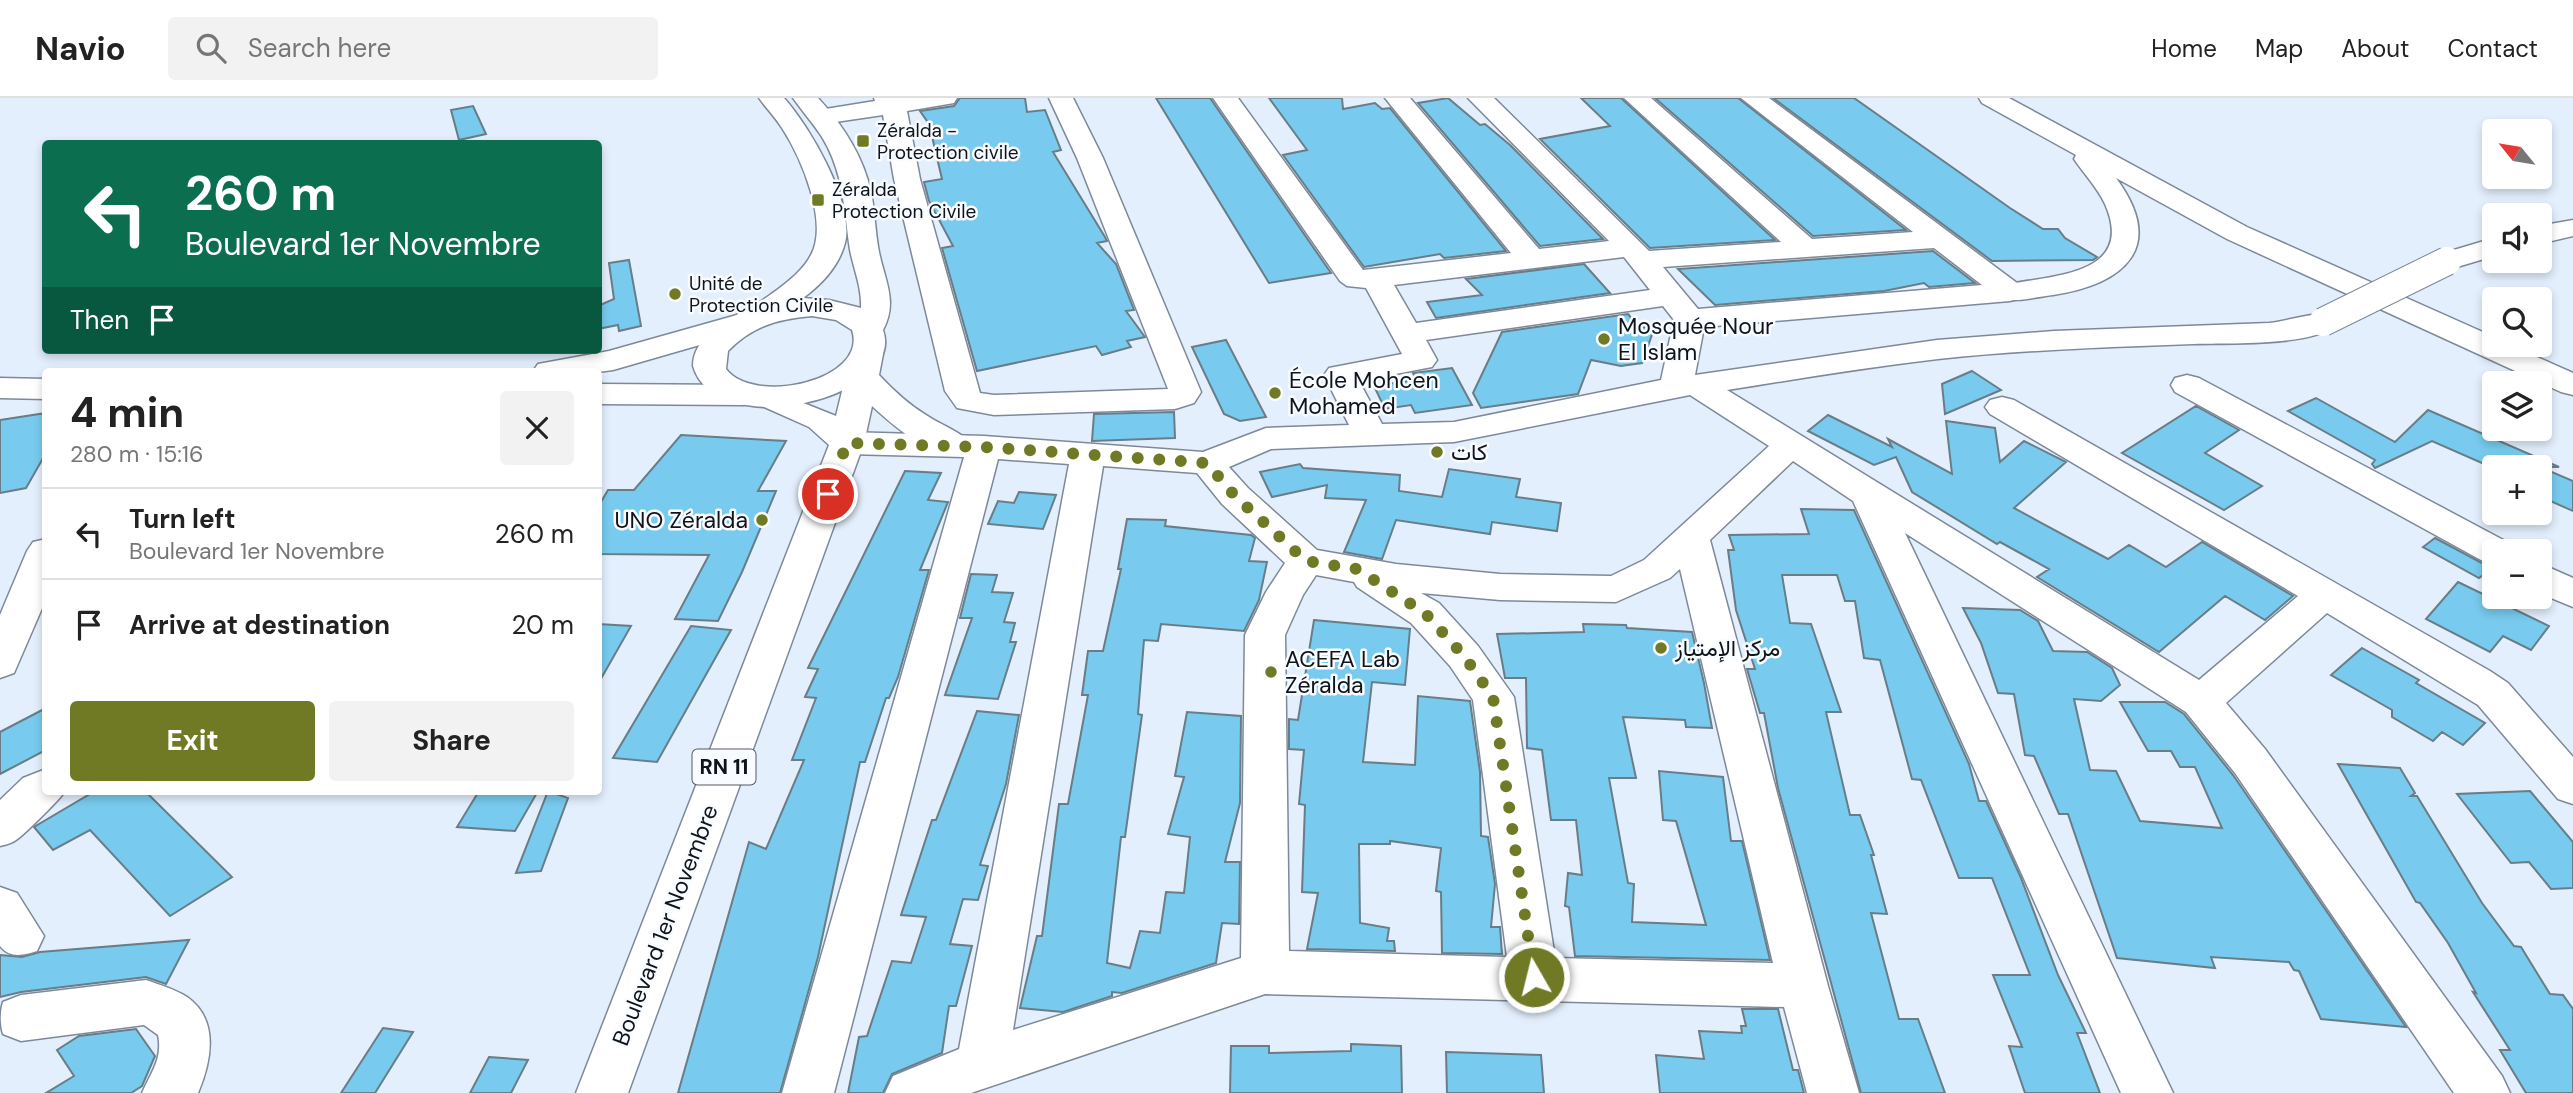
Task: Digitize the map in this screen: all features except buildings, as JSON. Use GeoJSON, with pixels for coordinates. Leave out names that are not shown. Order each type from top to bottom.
{"type":"FeatureCollection","features":[{"type":"Feature","properties":{"kind":"main road"},"geometry":{"type":"LineString","coordinates":[[771,98],[808,147],[833,231],[830,246],[809,278],[793,292],[725,334],[713,348],[708,363],[712,376],[723,387],[786,403],[821,420],[847,443],[970,446],[1207,463],[1266,439],[1454,432],[1687,387],[1937,351],[2054,340],[2269,332],[2305,328],[2323,322],[2446,261],[2482,250]]}},
{"type":"Feature","properties":{"kind":"main road"},"geometry":{"type":"LineString","coordinates":[[813,107],[945,98]]}},
{"type":"Feature","properties":{"kind":"main road"},"geometry":{"type":"LineString","coordinates":[[890,102],[961,391],[969,401],[994,405],[1175,399],[1185,392],[1090,158],[1061,98]]}},
{"type":"Feature","properties":{"kind":"main road"},"geometry":{"type":"LineString","coordinates":[[1225,98],[1350,275],[1358,281],[1532,259],[1807,250],[1941,239]]}},
{"type":"Feature","properties":{"kind":"main road"},"geometry":{"type":"LineString","coordinates":[[1397,98],[1532,259]]}},
{"type":"Feature","properties":{"kind":"main road"},"geometry":{"type":"LineString","coordinates":[[1480,98],[1636,254],[1680,307],[1687,387]]}},
{"type":"Feature","properties":{"kind":"main road"},"geometry":{"type":"LineString","coordinates":[[1636,98],[1807,250]]}},
{"type":"Feature","properties":{"kind":"main road"},"geometry":{"type":"LineString","coordinates":[[1753,98],[2010,292]]}},
{"type":"Feature","properties":{"kind":"main road"},"geometry":{"type":"LineString","coordinates":[[1991,98],[2037,112],[2323,248],[2482,319]]}},
{"type":"Feature","properties":{"kind":"main road","name":"RN 11"},"geometry":{"type":"LineString","coordinates":[[813,107],[834,134],[855,181],[865,251],[877,299],[876,317],[847,443]]}},
{"type":"Feature","properties":{"kind":"main road"},"geometry":{"type":"LineString","coordinates":[[1408,333],[1680,307],[2010,292],[2089,277],[2106,268],[2119,256],[2127,238],[2125,219],[2106,180],[2037,112]]}},
{"type":"Feature","properties":{"kind":"main road"},"geometry":{"type":"LineString","coordinates":[[2037,112],[2237,233],[2573,386]]}},
{"type":"Feature","properties":{"kind":"main road"},"geometry":{"type":"LineString","coordinates":[[2552,232],[2573,228]]}},
{"type":"Feature","properties":{"kind":"main road"},"geometry":{"type":"LineString","coordinates":[[1370,434],[1339,377],[1346,372],[1420,361],[1421,358],[1376,279]]}},
{"type":"Feature","properties":{"kind":"main road"},"geometry":{"type":"LineString","coordinates":[[602,396],[609,379],[621,365],[677,344],[792,308],[821,308],[847,314],[860,321],[866,354],[891,408],[909,422],[970,446]]}},
{"type":"Feature","properties":{"kind":"main road"},"geometry":{"type":"LineString","coordinates":[[567,368],[677,344]]}},
{"type":"Feature","properties":{"kind":"main road"},"geometry":{"type":"LineString","coordinates":[[2552,350],[2573,359]]}},
{"type":"Feature","properties":{"kind":"main road"},"geometry":{"type":"LineString","coordinates":[[602,398],[754,396],[817,390],[848,374],[866,354]]}},
{"type":"Feature","properties":{"kind":"main road"},"geometry":{"type":"LineString","coordinates":[[2187,385],[2482,545]]}},
{"type":"Feature","properties":{"kind":"main road"},"geometry":{"type":"LineString","coordinates":[[1687,387],[1790,445],[2202,701],[2250,761],[2484,1093]]}},
{"type":"Feature","properties":{"kind":"main road"},"geometry":{"type":"LineString","coordinates":[[0,388],[42,389]]}},
{"type":"Feature","properties":{"kind":"main road"},"geometry":{"type":"LineString","coordinates":[[2002,407],[2493,694],[2570,781]]}},
{"type":"Feature","properties":{"kind":"main road","name":"Boulevard 1er Novembre"},"geometry":{"type":"LineString","coordinates":[[602,1093],[847,443]]}},
{"type":"Feature","properties":{"kind":"main road"},"geometry":{"type":"LineString","coordinates":[[1207,463],[1235,496],[1306,561],[1396,577],[1500,587],[1616,589],[1657,569],[1790,445]]}},
{"type":"Feature","properties":{"kind":"main road"},"geometry":{"type":"LineString","coordinates":[[808,1093],[970,446]]}},
{"type":"Feature","properties":{"kind":"main road"},"geometry":{"type":"LineString","coordinates":[[982,1064],[1088,453]]}},
{"type":"Feature","properties":{"kind":"main road"},"geometry":{"type":"LineString","coordinates":[[1868,494],[2147,1093]]}},
{"type":"Feature","properties":{"kind":"main road"},"geometry":{"type":"LineString","coordinates":[[1691,538],[1803,986],[1833,1093]]}},
{"type":"Feature","properties":{"kind":"main road"},"geometry":{"type":"LineString","coordinates":[[0,663],[42,561]]}},
{"type":"Feature","properties":{"kind":"main road"},"geometry":{"type":"LineString","coordinates":[[1265,972],[1265,635],[1285,592],[1306,561]]}},
{"type":"Feature","properties":{"kind":"main road"},"geometry":{"type":"LineString","coordinates":[[1357,569],[1425,613],[1464,656],[1493,697],[1534,977]]}},
{"type":"Feature","properties":{"kind":"main road"},"geometry":{"type":"LineString","coordinates":[[2552,583],[2573,594]]}},
{"type":"Feature","properties":{"kind":"main road"},"geometry":{"type":"LineString","coordinates":[[2202,701],[2325,594]]}},
{"type":"Feature","properties":{"kind":"main road"},"geometry":{"type":"LineString","coordinates":[[0,828],[19,810],[24,801],[42,789]]}},
{"type":"Feature","properties":{"kind":"main road"},"geometry":{"type":"LineString","coordinates":[[911,1093],[982,1064],[1265,972],[1803,986]]}},
{"type":"Feature","properties":{"kind":"main road"},"geometry":{"type":"LineString","coordinates":[[21,1018],[146,1002],[162,1008],[178,1020],[185,1037],[184,1063],[168,1093]]}},
{"type":"Feature","properties":{"kind":"place","name":"Zéralda - Protection civile"},"geometry":{"type":"Point","coordinates":[863,141]}},
{"type":"Feature","properties":{"kind":"place","name":"Zéralda Protection Civile"},"geometry":{"type":"Point","coordinates":[818,200]}},
{"type":"Feature","properties":{"kind":"place","name":"Unité de Protection Civile"},"geometry":{"type":"Point","coordinates":[675,294]}},
{"type":"Feature","properties":{"kind":"place","name":"Mosquée Nour El Islam"},"geometry":{"type":"Point","coordinates":[1604,339]}},
{"type":"Feature","properties":{"kind":"place","name":"École Mohcen Mohamed"},"geometry":{"type":"Point","coordinates":[1275,393]}},
{"type":"Feature","properties":{"kind":"place","name":"كات"},"geometry":{"type":"Point","coordinates":[1437,452]}},
{"type":"Feature","properties":{"kind":"place","name":"UNO Zéralda"},"geometry":{"type":"Point","coordinates":[762,520]}},
{"type":"Feature","properties":{"kind":"place","name":"مركز الإمتياز"},"geometry":{"type":"Point","coordinates":[1661,648]}},
{"type":"Feature","properties":{"kind":"place","name":"ACEFA Lab Zéralda"},"geometry":{"type":"Point","coordinates":[1271,672]}},
{"type":"Feature","properties":{"kind":"route"},"geometry":{"type":"LineString","coordinates":[[828,494],[847,443],[984,447],[1207,463],[1235,496],[1306,561],[1357,569],[1425,613],[1464,656],[1493,697],[1534,977]]}}]}
